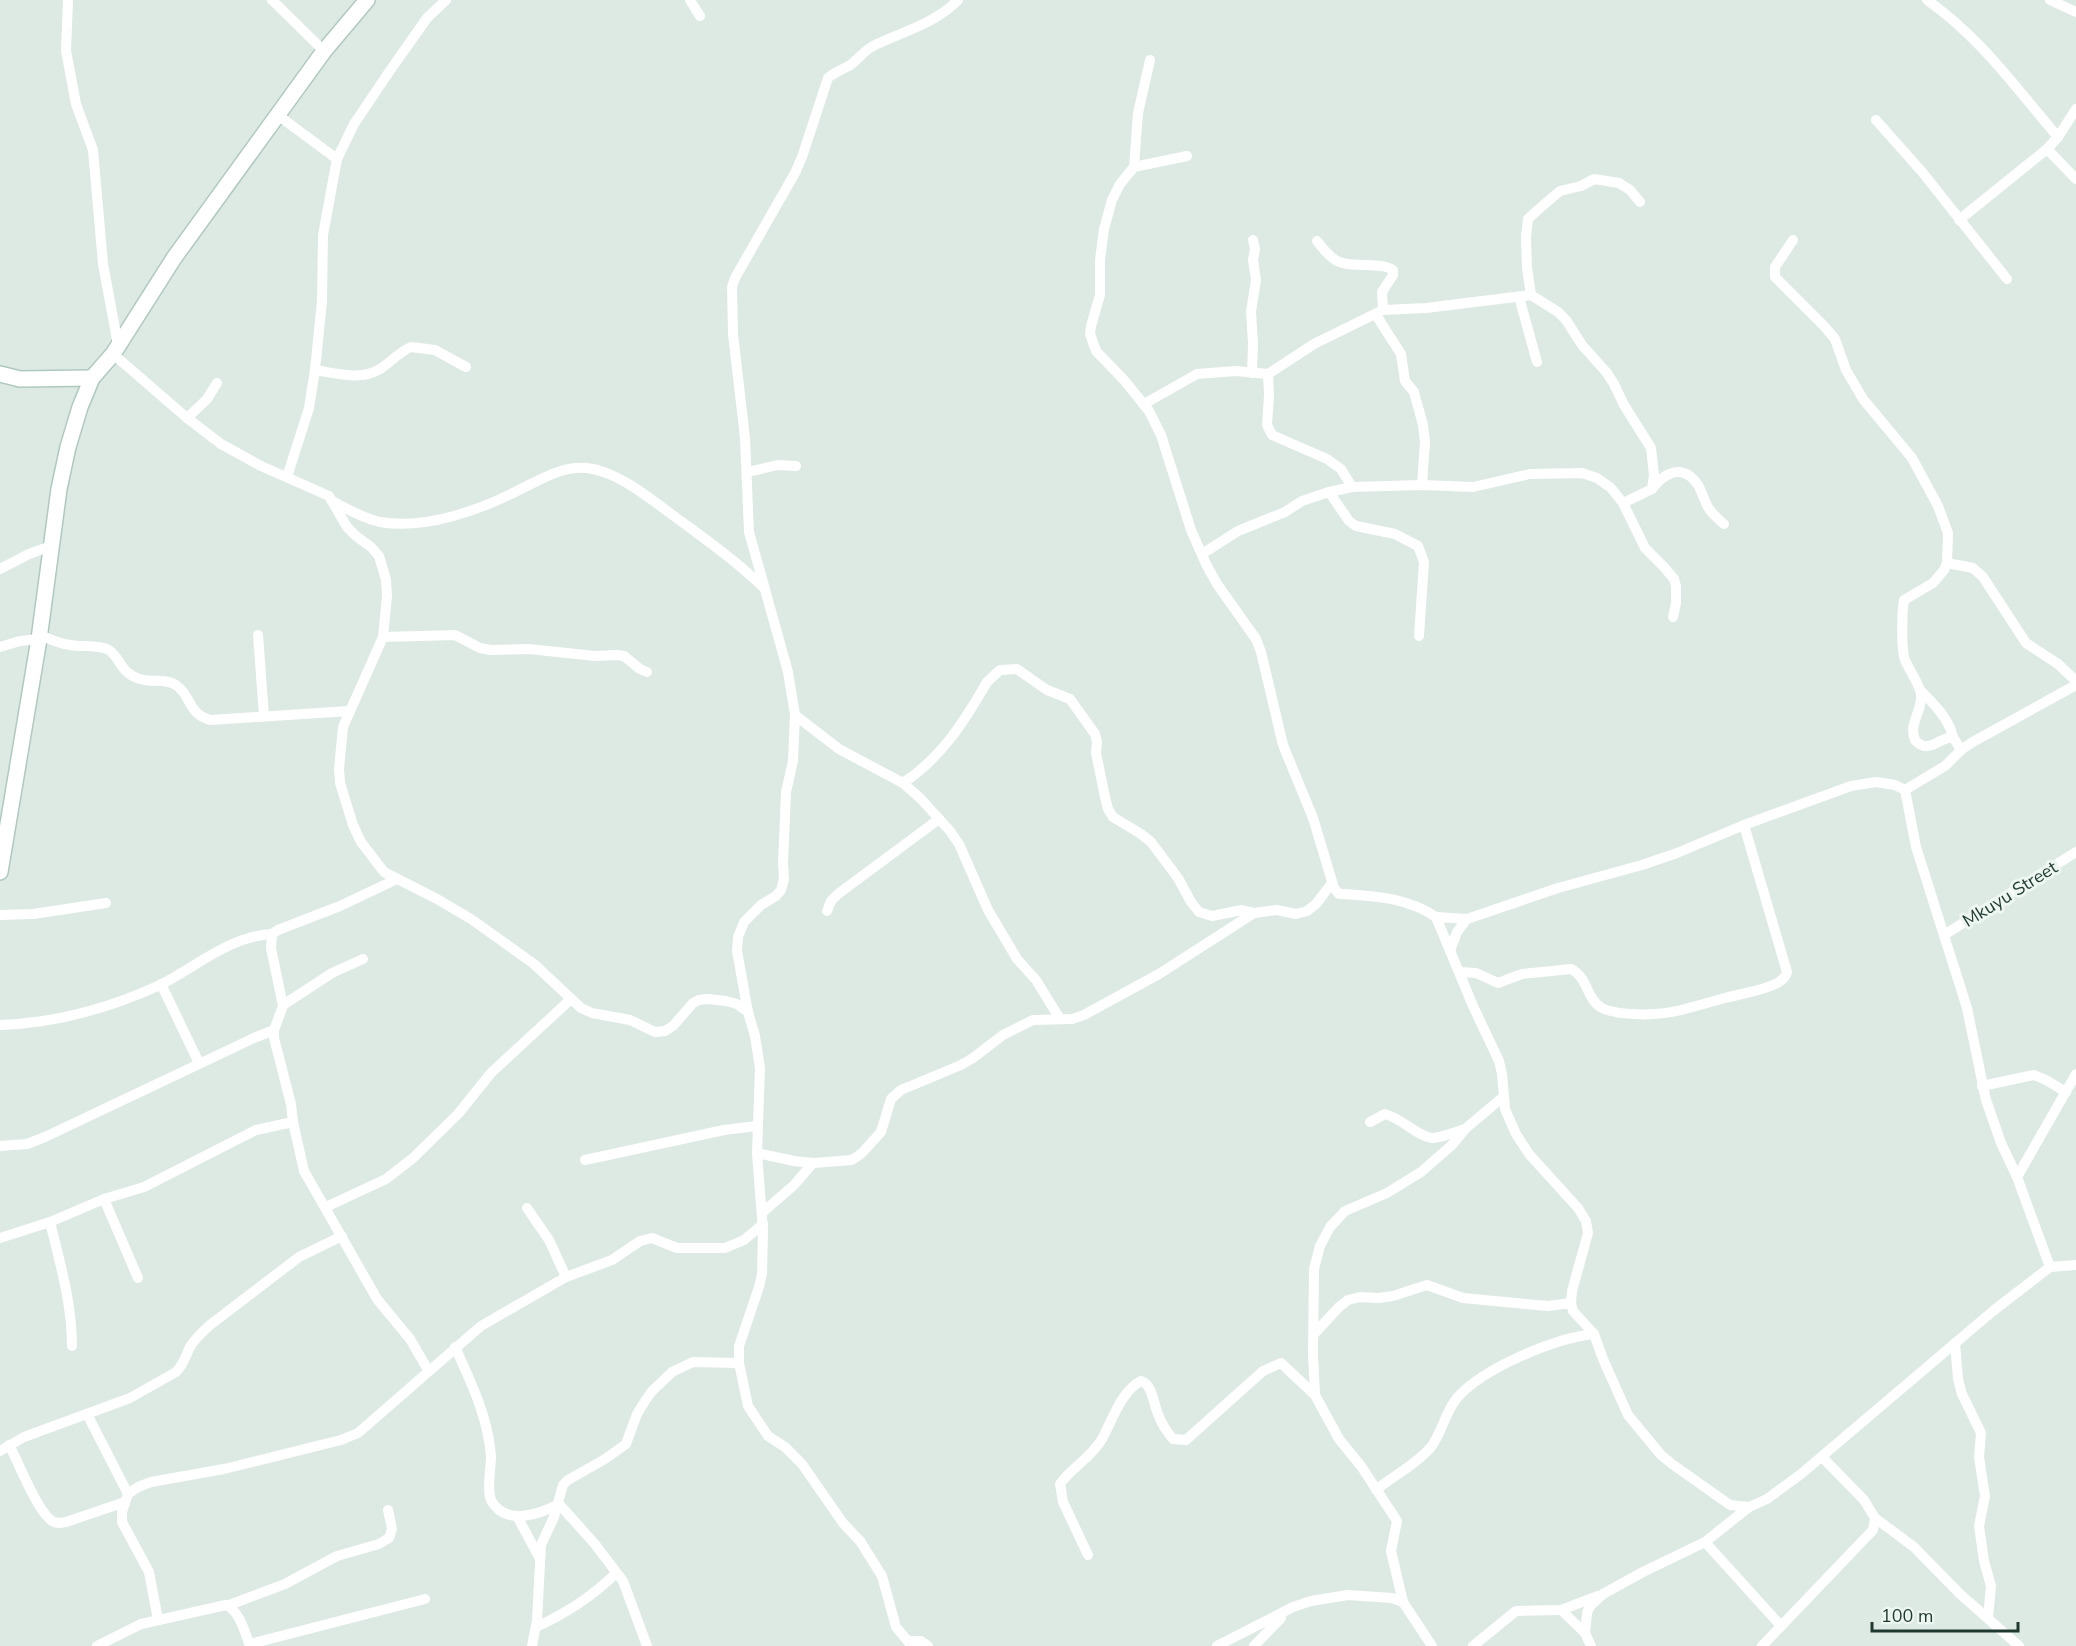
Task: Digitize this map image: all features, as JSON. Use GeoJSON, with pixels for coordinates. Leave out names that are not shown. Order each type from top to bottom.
{"type":"FeatureCollection","features":[{"type":"Feature","properties":{"kind":"street"},"geometry":{"type":"LineString","coordinates":[[68,0],[66,51],[76,104],[93,150],[96,166],[103,264],[115,349],[187,418],[221,444],[321,492],[334,502],[362,516],[379,522],[398,524],[470,512],[492,504],[557,470],[590,469],[635,488],[724,552],[765,589]]}},
{"type":"Feature","properties":{"kind":"street"},"geometry":{"type":"LineString","coordinates":[[272,0],[324,51]]}},
{"type":"Feature","properties":{"kind":"street"},"geometry":{"type":"LineString","coordinates":[[0,872],[39,637],[59,489],[68,447],[80,407],[92,378],[115,349],[174,258],[324,51],[367,0]]}},
{"type":"Feature","properties":{"kind":"street"},"geometry":{"type":"LineString","coordinates":[[287,477],[309,408],[315,370],[322,301],[323,236],[337,159],[354,124],[427,18],[446,0]]}},
{"type":"Feature","properties":{"kind":"street"},"geometry":{"type":"LineString","coordinates":[[690,0],[700,16]]}},
{"type":"Feature","properties":{"kind":"street"},"geometry":{"type":"LineString","coordinates":[[928,1646],[921,1641],[910,1644],[896,1627],[882,1576],[860,1541],[843,1523],[802,1464],[785,1447],[768,1436],[753,1415],[748,1406],[739,1363],[739,1346],[762,1274],[763,1218],[757,1153],[760,1068],[737,951],[738,937],[744,922],[761,905],[776,896],[781,890],[784,879],[786,792],[793,761],[795,715],[788,672],[749,532],[748,472],[733,334],[732,287],[802,157],[828,78],[850,65],[863,52],[933,19],[948,10],[958,0]]}},
{"type":"Feature","properties":{"kind":"street"},"geometry":{"type":"LineString","coordinates":[[1927,0],[1961,26],[1989,53],[2058,137]]}},
{"type":"Feature","properties":{"kind":"street"},"geometry":{"type":"LineString","coordinates":[[2050,0],[2076,12]]}},
{"type":"Feature","properties":{"kind":"street"},"geometry":{"type":"LineString","coordinates":[[1150,60],[1138,113],[1134,167],[1120,184],[1112,200],[1104,229],[1100,260],[1100,295],[1090,334],[1096,351],[1144,404],[1161,435],[1191,530],[1202,554],[1217,584],[1251,632],[1261,652],[1288,760],[1313,818],[1332,883],[1340,894],[1390,897],[1423,908],[1436,917],[1467,920],[1558,888],[1677,853],[1744,825],[1851,786],[1876,782],[1895,785],[1905,790]]}},
{"type":"Feature","properties":{"kind":"street"},"geometry":{"type":"LineString","coordinates":[[1959,220],[2047,149],[2058,137],[2076,109]]}},
{"type":"Feature","properties":{"kind":"street"},"geometry":{"type":"LineString","coordinates":[[279,116],[337,159]]}},
{"type":"Feature","properties":{"kind":"street"},"geometry":{"type":"LineString","coordinates":[[1876,120],[1923,174],[2007,279]]}},
{"type":"Feature","properties":{"kind":"street"},"geometry":{"type":"LineString","coordinates":[[2047,149],[2076,179]]}},
{"type":"Feature","properties":{"kind":"street"},"geometry":{"type":"LineString","coordinates":[[1134,167],[1187,156]]}},
{"type":"Feature","properties":{"kind":"street"},"geometry":{"type":"LineString","coordinates":[[1531,295],[1526,237],[1528,219],[1540,208],[1560,191],[1581,186],[1594,179],[1619,183],[1630,190],[1640,202]]}},
{"type":"Feature","properties":{"kind":"street"},"geometry":{"type":"LineString","coordinates":[[1252,373],[1251,312],[1256,280],[1253,240]]}},
{"type":"Feature","properties":{"kind":"street"},"geometry":{"type":"LineString","coordinates":[[1793,240],[1775,267],[1774,277],[1835,339],[1846,370],[1863,399],[1912,458],[1943,518],[1948,533],[1947,563],[1944,570],[1933,583],[1907,597],[1904,603],[1903,650],[1921,691],[1942,715],[1961,750]]}},
{"type":"Feature","properties":{"kind":"street"},"geometry":{"type":"LineString","coordinates":[[1317,241],[1327,255],[1341,264],[1385,266],[1393,270],[1393,275],[1382,292],[1379,312],[1401,354],[1404,381],[1414,392],[1424,425],[1422,485]]}},
{"type":"Feature","properties":{"kind":"street"},"geometry":{"type":"LineString","coordinates":[[1144,404],[1197,374],[1222,371],[1268,374],[1351,324],[1379,312],[1531,295],[1558,312],[1566,320],[1582,345],[1614,384],[1624,405],[1651,448],[1654,475],[1652,489]]}},
{"type":"Feature","properties":{"kind":"street"},"geometry":{"type":"LineString","coordinates":[[1519,297],[1537,362]]}},
{"type":"Feature","properties":{"kind":"street"},"geometry":{"type":"LineString","coordinates":[[315,370],[340,374],[370,374],[411,347],[435,350],[466,367]]}},
{"type":"Feature","properties":{"kind":"street"},"geometry":{"type":"LineString","coordinates":[[0,374],[20,379],[92,378]]}},
{"type":"Feature","properties":{"kind":"street"},"geometry":{"type":"LineString","coordinates":[[1268,374],[1268,431],[1280,440],[1327,459],[1341,469],[1352,487]]}},
{"type":"Feature","properties":{"kind":"street"},"geometry":{"type":"LineString","coordinates":[[187,418],[207,399],[217,382]]}},
{"type":"Feature","properties":{"kind":"street"},"geometry":{"type":"LineString","coordinates":[[748,472],[778,465],[796,466]]}},
{"type":"Feature","properties":{"kind":"street"},"geometry":{"type":"LineString","coordinates":[[1623,503],[1652,489],[1666,474],[1681,472],[1697,485],[1708,507],[1724,524]]}},
{"type":"Feature","properties":{"kind":"street"},"geometry":{"type":"LineString","coordinates":[[1202,554],[1238,531],[1286,512],[1302,501],[1352,487],[1422,485],[1473,488],[1530,474],[1582,473],[1598,478],[1611,488],[1623,503],[1645,548],[1674,579],[1676,603],[1673,617]]}},
{"type":"Feature","properties":{"kind":"street"},"geometry":{"type":"LineString","coordinates":[[1329,492],[1349,521],[1356,526],[1395,534],[1418,546],[1424,562],[1419,636]]}},
{"type":"Feature","properties":{"kind":"street"},"geometry":{"type":"LineString","coordinates":[[334,502],[347,527],[371,547],[379,556],[383,566],[387,596],[383,637],[343,727],[339,753],[340,783],[353,825],[361,842],[384,872],[471,919],[534,964],[571,999],[592,1013],[630,1020],[655,1032],[664,1031],[673,1026],[693,1003],[699,1000],[726,1000],[748,1012]]}},
{"type":"Feature","properties":{"kind":"street"},"geometry":{"type":"LineString","coordinates":[[0,569],[51,546]]}},
{"type":"Feature","properties":{"kind":"street"},"geometry":{"type":"LineString","coordinates":[[1905,790],[1945,766],[1961,750],[2076,683],[2058,664],[2026,643],[1983,577],[1972,568],[1947,563]]}},
{"type":"Feature","properties":{"kind":"street"},"geometry":{"type":"LineString","coordinates":[[258,635],[264,716]]}},
{"type":"Feature","properties":{"kind":"street"},"geometry":{"type":"LineString","coordinates":[[383,637],[455,635],[480,648],[491,650],[529,649],[596,656],[617,655],[624,656],[647,672]]}},
{"type":"Feature","properties":{"kind":"street"},"geometry":{"type":"LineString","coordinates":[[0,647],[39,637],[68,645],[110,650],[122,668],[132,676],[142,680],[175,684],[195,713],[210,720],[350,711]]}},
{"type":"Feature","properties":{"kind":"street"},"geometry":{"type":"LineString","coordinates":[[903,783],[932,761],[945,747],[960,728],[993,675],[1000,670],[1017,669],[1047,690],[1070,699],[1095,734],[1096,753],[1108,809],[1113,817],[1151,843],[1200,912],[1212,916],[1242,910],[1254,913],[1277,910],[1296,914],[1316,904],[1332,883]]}},
{"type":"Feature","properties":{"kind":"street"},"geometry":{"type":"LineString","coordinates":[[1921,691],[1912,727],[1915,740],[1924,747],[1929,747],[1953,737]]}},
{"type":"Feature","properties":{"kind":"street"},"geometry":{"type":"LineString","coordinates":[[795,715],[839,749],[903,783],[939,819],[958,844],[988,910],[1017,959],[1036,980],[1060,1019]]}},
{"type":"Feature","properties":{"kind":"street"},"geometry":{"type":"LineString","coordinates":[[1905,790],[1916,847],[1967,1008],[1982,1086],[2001,1143],[2050,1267]]}},
{"type":"Feature","properties":{"kind":"street"},"geometry":{"type":"LineString","coordinates":[[827,911],[831,901],[838,894],[939,819]]}},
{"type":"Feature","properties":{"kind":"street"},"geometry":{"type":"LineString","coordinates":[[1460,972],[1476,973],[1498,983],[1522,974],[1571,969],[1583,978],[1589,994],[1602,1008],[1629,1014],[1653,1014],[1685,1009],[1758,990],[1780,981],[1787,972],[1744,825]]}},
{"type":"Feature","properties":{"kind":"street","name":"Mkuyu Street"},"geometry":{"type":"LineString","coordinates":[[1944,935],[2076,852]]}},
{"type":"Feature","properties":{"kind":"street"},"geometry":{"type":"LineString","coordinates":[[0,1025],[45,1022],[131,997],[161,984],[242,940],[256,935],[272,934],[397,879]]}},
{"type":"Feature","properties":{"kind":"street"},"geometry":{"type":"LineString","coordinates":[[0,915],[33,914],[106,903]]}},
{"type":"Feature","properties":{"kind":"street"},"geometry":{"type":"LineString","coordinates":[[757,1153],[813,1163],[852,1160],[862,1153],[881,1132],[891,1099],[901,1090],[961,1065],[1003,1035],[1033,1020],[1072,1019],[1084,1015],[1159,974],[1254,913]]}},
{"type":"Feature","properties":{"kind":"street"},"geometry":{"type":"LineString","coordinates":[[1436,917],[1499,1061],[1503,1097],[1509,1119],[1525,1147],[1544,1172],[1578,1208],[1586,1221],[1588,1233],[1572,1291],[1571,1303],[1573,1311],[1594,1334],[1628,1415],[1671,1464],[1730,1504],[1749,1507]]}},
{"type":"Feature","properties":{"kind":"street"},"geometry":{"type":"LineString","coordinates":[[1450,951],[1453,940],[1467,920]]}},
{"type":"Feature","properties":{"kind":"street"},"geometry":{"type":"LineString","coordinates":[[272,934],[271,948],[283,1005],[283,1011],[274,1030],[274,1038],[291,1104],[304,1172],[377,1299],[410,1339],[428,1370]]}},
{"type":"Feature","properties":{"kind":"street"},"geometry":{"type":"LineString","coordinates":[[283,1005],[332,973],[363,959]]}},
{"type":"Feature","properties":{"kind":"street"},"geometry":{"type":"LineString","coordinates":[[161,984],[199,1063]]}},
{"type":"Feature","properties":{"kind":"street"},"geometry":{"type":"LineString","coordinates":[[326,1207],[386,1179],[413,1158],[458,1114],[491,1073],[571,999]]}},
{"type":"Feature","properties":{"kind":"street"},"geometry":{"type":"LineString","coordinates":[[0,1146],[27,1144],[45,1137],[199,1063],[274,1030]]}},
{"type":"Feature","properties":{"kind":"street"},"geometry":{"type":"LineString","coordinates":[[1982,1086],[2030,1074],[2041,1077],[2066,1092]]}},
{"type":"Feature","properties":{"kind":"street"},"geometry":{"type":"LineString","coordinates":[[2016,1177],[2076,1074]]}},
{"type":"Feature","properties":{"kind":"street"},"geometry":{"type":"LineString","coordinates":[[1315,1395],[1314,1269],[1320,1246],[1330,1227],[1345,1211],[1387,1193],[1421,1172],[1452,1145],[1465,1129],[1503,1097]]}},
{"type":"Feature","properties":{"kind":"street"},"geometry":{"type":"LineString","coordinates":[[1370,1122],[1385,1114],[1394,1116],[1423,1135],[1432,1138],[1465,1129]]}},
{"type":"Feature","properties":{"kind":"street"},"geometry":{"type":"LineString","coordinates":[[0,1238],[144,1187],[256,1130],[293,1122]]}},
{"type":"Feature","properties":{"kind":"street"},"geometry":{"type":"LineString","coordinates":[[585,1160],[724,1130],[757,1126]]}},
{"type":"Feature","properties":{"kind":"street"},"geometry":{"type":"LineString","coordinates":[[342,1236],[299,1257],[210,1325],[189,1348],[187,1358],[176,1372],[130,1398],[24,1437],[4,1448],[50,1520],[58,1523],[66,1522],[126,1498],[138,1487],[151,1482],[224,1469],[341,1440],[358,1433],[455,1347],[497,1315],[566,1277],[612,1260],[640,1241],[652,1238],[677,1248],[725,1248],[744,1240],[813,1163]]}},
{"type":"Feature","properties":{"kind":"street"},"geometry":{"type":"LineString","coordinates":[[105,1199],[138,1278]]}},
{"type":"Feature","properties":{"kind":"street"},"geometry":{"type":"LineString","coordinates":[[527,1208],[549,1240],[566,1277]]}},
{"type":"Feature","properties":{"kind":"street"},"geometry":{"type":"LineString","coordinates":[[50,1222],[72,1322],[72,1346]]}},
{"type":"Feature","properties":{"kind":"street"},"geometry":{"type":"LineString","coordinates":[[1473,1646],[1516,1611],[1561,1610],[1604,1594],[1704,1542],[1749,1507],[1767,1499],[1822,1457],[1955,1343],[2050,1267],[2076,1265]]}},
{"type":"Feature","properties":{"kind":"street"},"geometry":{"type":"LineString","coordinates":[[1314,1334],[1348,1299],[1393,1296],[1427,1285],[1463,1298],[1548,1306],[1571,1303]]}},
{"type":"Feature","properties":{"kind":"street"},"geometry":{"type":"LineString","coordinates":[[1376,1490],[1431,1447],[1456,1399],[1474,1384],[1514,1360],[1542,1347],[1594,1334]]}},
{"type":"Feature","properties":{"kind":"street"},"geometry":{"type":"LineString","coordinates":[[1955,1343],[1958,1379],[1962,1394],[1981,1433],[1979,1457],[1985,1496],[1979,1526],[1984,1561],[1991,1586],[1988,1617]]}},
{"type":"Feature","properties":{"kind":"street"},"geometry":{"type":"LineString","coordinates":[[455,1347],[484,1416],[490,1454],[489,1495],[492,1503],[517,1516],[529,1516],[559,1504]]}},
{"type":"Feature","properties":{"kind":"street"},"geometry":{"type":"LineString","coordinates":[[532,1646],[536,1627],[541,1545],[559,1504],[561,1491],[568,1480],[605,1459],[626,1443],[637,1414],[651,1391],[672,1372],[693,1362],[739,1363]]}},
{"type":"Feature","properties":{"kind":"street"},"geometry":{"type":"LineString","coordinates":[[1088,1555],[1063,1502],[1060,1484],[1102,1440],[1119,1405],[1136,1383],[1145,1382],[1149,1387],[1159,1417],[1173,1439],[1186,1440],[1263,1371],[1272,1365],[1281,1363],[1315,1395],[1339,1439],[1361,1466],[1397,1521],[1391,1551],[1403,1602],[1432,1646]]}},
{"type":"Feature","properties":{"kind":"street"},"geometry":{"type":"LineString","coordinates":[[87,1414],[126,1498],[122,1522],[149,1572],[158,1620]]}},
{"type":"Feature","properties":{"kind":"street"},"geometry":{"type":"LineString","coordinates":[[1822,1457],[1864,1500],[1875,1518],[1914,1547],[1960,1594],[2019,1646]]}},
{"type":"Feature","properties":{"kind":"street"},"geometry":{"type":"LineString","coordinates":[[559,1504],[594,1543],[627,1589],[646,1646]]}},
{"type":"Feature","properties":{"kind":"street"},"geometry":{"type":"LineString","coordinates":[[1730,1504],[1735,1519]]}},
{"type":"Feature","properties":{"kind":"street"},"geometry":{"type":"LineString","coordinates":[[97,1646],[119,1641],[141,1624],[230,1605],[285,1584],[337,1556],[379,1544],[389,1538],[392,1529],[387,1510]]}},
{"type":"Feature","properties":{"kind":"street"},"geometry":{"type":"LineString","coordinates":[[517,1516],[539,1557]]}},
{"type":"Feature","properties":{"kind":"street"},"geometry":{"type":"LineString","coordinates":[[1762,1646],[1873,1530],[1875,1518]]}},
{"type":"Feature","properties":{"kind":"street"},"geometry":{"type":"LineString","coordinates":[[1704,1542],[1781,1626]]}},
{"type":"Feature","properties":{"kind":"street"},"geometry":{"type":"LineString","coordinates":[[536,1627],[584,1602],[616,1573]]}},
{"type":"Feature","properties":{"kind":"street"},"geometry":{"type":"LineString","coordinates":[[1590,1646],[1585,1633],[1586,1618],[1590,1606],[1604,1594]]}},
{"type":"Feature","properties":{"kind":"street"},"geometry":{"type":"LineString","coordinates":[[1217,1646],[1293,1607],[1311,1601],[1348,1595],[1392,1598],[1403,1602]]}},
{"type":"Feature","properties":{"kind":"street"},"geometry":{"type":"LineString","coordinates":[[230,1605],[237,1614],[250,1645],[425,1599]]}},
{"type":"Feature","properties":{"kind":"street"},"geometry":{"type":"LineString","coordinates":[[1254,1646],[1293,1607]]}},
{"type":"Feature","properties":{"kind":"street"},"geometry":{"type":"LineString","coordinates":[[1561,1610],[1585,1633]]}}]}
